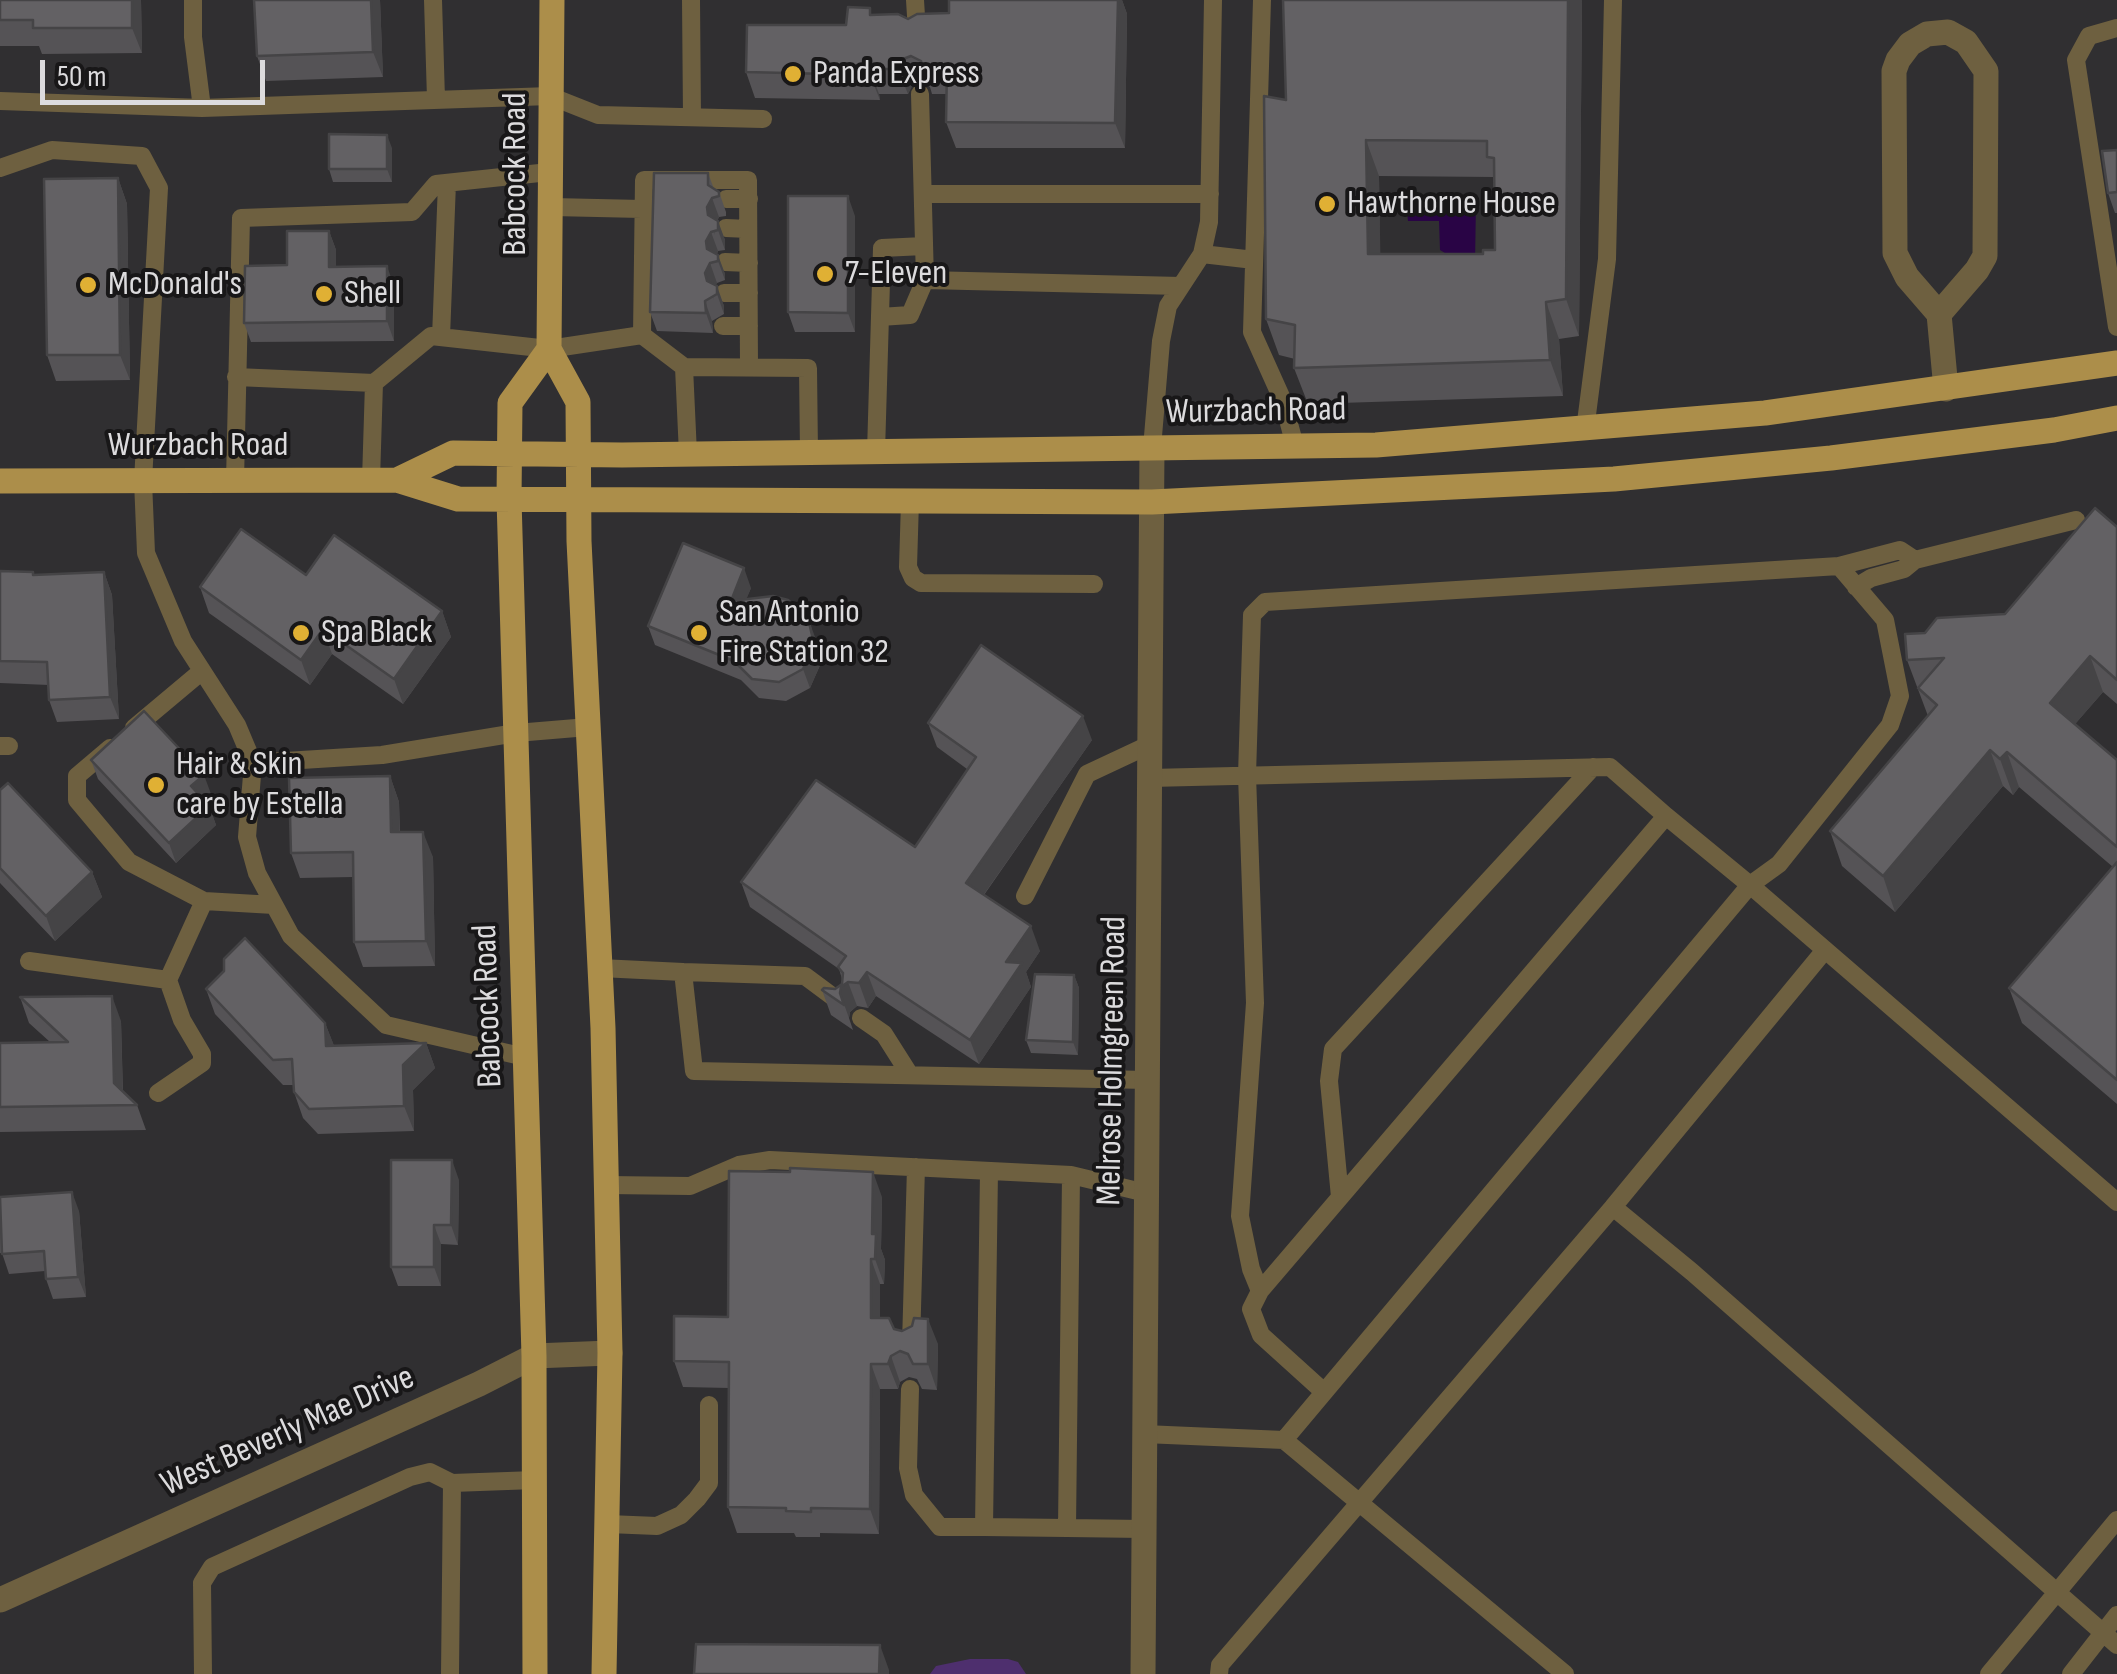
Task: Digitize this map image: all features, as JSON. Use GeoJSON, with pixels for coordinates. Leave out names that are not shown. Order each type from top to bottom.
{"type":"FeatureCollection","features":[{"type":"Feature","properties":{"kind":"main road","name":"Babcock Road"},"geometry":{"type":"LineString","coordinates":[[552,0],[549,349],[578,402],[607,1185],[610,1353],[604,1674]]}},
{"type":"Feature","properties":{"kind":"main road","name":"Babcock Road"},"geometry":{"type":"LineString","coordinates":[[536,1674],[534,1356],[510,403],[549,349]]}},
{"type":"Feature","properties":{"kind":"main road","name":"Wurzbach Road"},"geometry":{"type":"LineString","coordinates":[[384,480],[453,453],[809,453],[1376,445],[1766,414],[2117,363]]}},
{"type":"Feature","properties":{"kind":"main road","name":"Wurzbach Road"},"geometry":{"type":"LineString","coordinates":[[0,481],[384,480],[458,499],[1152,502],[1614,479],[1831,458],[2054,430],[2117,418]]}},
{"type":"Feature","properties":{"kind":"street"},"geometry":{"type":"LineString","coordinates":[[1939,314],[1985,256],[1986,71],[1966,42],[1948,32],[1927,34],[1910,44],[1894,72],[1895,253],[1907,277],[1939,314],[1946,389]]}},
{"type":"Feature","properties":{"kind":"street","name":"Melrose Holmgreen Road"},"geometry":{"type":"LineString","coordinates":[[1143,1674],[1152,448]]}},
{"type":"Feature","properties":{"kind":"street","name":"West Beverly Mae Drive"},"geometry":{"type":"LineString","coordinates":[[0,1600],[534,1356],[610,1353]]}},
{"type":"Feature","properties":{"kind":"lane"},"geometry":{"type":"LineString","coordinates":[[193,0],[193,37],[202,108]]}},
{"type":"Feature","properties":{"kind":"lane"},"geometry":{"type":"LineString","coordinates":[[433,0],[436,99]]}},
{"type":"Feature","properties":{"kind":"lane"},"geometry":{"type":"LineString","coordinates":[[691,0],[692,117]]}},
{"type":"Feature","properties":{"kind":"lane"},"geometry":{"type":"LineString","coordinates":[[915,0],[917,32]]}},
{"type":"Feature","properties":{"kind":"lane"},"geometry":{"type":"LineString","coordinates":[[1152,448],[1160,340],[1168,306],[1202,254],[1210,222],[1213,0]]}},
{"type":"Feature","properties":{"kind":"lane"},"geometry":{"type":"LineString","coordinates":[[1262,0],[1252,332],[1283,401],[1295,446]]}},
{"type":"Feature","properties":{"kind":"lane"},"geometry":{"type":"LineString","coordinates":[[1585,430],[1607,260],[1613,0]]}},
{"type":"Feature","properties":{"kind":"lane"},"geometry":{"type":"LineString","coordinates":[[2117,28],[2089,36],[2076,60],[2112,265],[2117,327]]}},
{"type":"Feature","properties":{"kind":"lane"},"geometry":{"type":"LineString","coordinates":[[880,317],[910,315],[925,280],[920,94]]}},
{"type":"Feature","properties":{"kind":"lane"},"geometry":{"type":"LineString","coordinates":[[0,101],[202,108],[550,96],[598,115],[763,119]]}},
{"type":"Feature","properties":{"kind":"lane"},"geometry":{"type":"LineString","coordinates":[[0,168],[52,150],[142,156],[160,188],[143,481],[146,554],[183,641],[237,725],[253,763],[247,837],[257,873],[291,936],[386,1025],[526,1057]]}},
{"type":"Feature","properties":{"kind":"lane"},"geometry":{"type":"LineString","coordinates":[[235,481],[241,218],[412,212],[436,184],[549,172]]}},
{"type":"Feature","properties":{"kind":"lane"},"geometry":{"type":"LineString","coordinates":[[688,454],[684,367],[647,328],[650,209],[644,180],[748,180],[749,366]]}},
{"type":"Feature","properties":{"kind":"lane"},"geometry":{"type":"LineString","coordinates":[[441,337],[446,183]]}},
{"type":"Feature","properties":{"kind":"lane"},"geometry":{"type":"LineString","coordinates":[[923,194],[1210,194]]}},
{"type":"Feature","properties":{"kind":"lane"},"geometry":{"type":"LineString","coordinates":[[726,199],[748,199]]}},
{"type":"Feature","properties":{"kind":"lane"},"geometry":{"type":"LineString","coordinates":[[552,207],[650,209]]}},
{"type":"Feature","properties":{"kind":"lane"},"geometry":{"type":"LineString","coordinates":[[726,228],[748,229]]}},
{"type":"Feature","properties":{"kind":"lane"},"geometry":{"type":"LineString","coordinates":[[876,452],[882,248],[924,246]]}},
{"type":"Feature","properties":{"kind":"lane"},"geometry":{"type":"LineString","coordinates":[[1202,254],[1254,260]]}},
{"type":"Feature","properties":{"kind":"lane"},"geometry":{"type":"LineString","coordinates":[[725,262],[749,263]]}},
{"type":"Feature","properties":{"kind":"lane"},"geometry":{"type":"LineString","coordinates":[[925,280],[1180,286]]}},
{"type":"Feature","properties":{"kind":"lane"},"geometry":{"type":"LineString","coordinates":[[724,293],[749,293]]}},
{"type":"Feature","properties":{"kind":"lane"},"geometry":{"type":"LineString","coordinates":[[723,326],[749,326]]}},
{"type":"Feature","properties":{"kind":"lane"},"geometry":{"type":"LineString","coordinates":[[236,377],[374,383],[431,336],[549,349],[647,328]]}},
{"type":"Feature","properties":{"kind":"lane"},"geometry":{"type":"LineString","coordinates":[[684,367],[808,368],[809,453]]}},
{"type":"Feature","properties":{"kind":"lane"},"geometry":{"type":"LineString","coordinates":[[374,383],[384,480]]}},
{"type":"Feature","properties":{"kind":"lane"},"geometry":{"type":"LineString","coordinates":[[910,500],[908,567],[913,578],[921,582],[1094,584]]}},
{"type":"Feature","properties":{"kind":"lane"},"geometry":{"type":"LineString","coordinates":[[1856,588],[1871,578],[1904,569],[1915,560],[2076,520]]}},
{"type":"Feature","properties":{"kind":"lane"},"geometry":{"type":"LineString","coordinates":[[1260,1290],[1251,1270],[1240,1216],[1255,1003],[1248,776],[1252,615],[1265,602],[1838,566],[1900,550],[1915,560]]}},
{"type":"Feature","properties":{"kind":"lane"},"geometry":{"type":"LineString","coordinates":[[1284,1440],[1750,885],[1779,864],[1890,725],[1900,696],[1885,620],[1838,566]]}},
{"type":"Feature","properties":{"kind":"lane"},"geometry":{"type":"LineString","coordinates":[[202,671],[77,776],[77,800],[129,862],[204,901],[274,905]]}},
{"type":"Feature","properties":{"kind":"lane"},"geometry":{"type":"LineString","coordinates":[[253,763],[382,755],[516,733],[588,727]]}},
{"type":"Feature","properties":{"kind":"lane"},"geometry":{"type":"LineString","coordinates":[[1025,896],[1087,774],[1151,744]]}},
{"type":"Feature","properties":{"kind":"lane"},"geometry":{"type":"LineString","coordinates":[[1340,1197],[1329,1081],[1334,1050],[1593,767]]}},
{"type":"Feature","properties":{"kind":"lane"},"geometry":{"type":"LineString","coordinates":[[1150,778],[1610,767],[2117,1202]]}},
{"type":"Feature","properties":{"kind":"lane"},"geometry":{"type":"LineString","coordinates":[[1324,1392],[1261,1334],[1251,1309],[1260,1290],[1666,816]]}},
{"type":"Feature","properties":{"kind":"lane"},"geometry":{"type":"LineString","coordinates":[[158,1093],[202,1063],[202,1054],[182,1020],[168,980],[204,901]]}},
{"type":"Feature","properties":{"kind":"lane"},"geometry":{"type":"LineString","coordinates":[[1218,1674],[1220,1665],[1613,1207],[1825,950]]}},
{"type":"Feature","properties":{"kind":"lane"},"geometry":{"type":"LineString","coordinates":[[29,961],[168,980]]}},
{"type":"Feature","properties":{"kind":"lane"},"geometry":{"type":"LineString","coordinates":[[600,968],[805,976],[840,1002]]}},
{"type":"Feature","properties":{"kind":"lane"},"geometry":{"type":"LineString","coordinates":[[684,972],[694,1071],[1148,1080]]}},
{"type":"Feature","properties":{"kind":"lane"},"geometry":{"type":"LineString","coordinates":[[861,1018],[884,1034],[910,1075]]}},
{"type":"Feature","properties":{"kind":"lane"},"geometry":{"type":"LineString","coordinates":[[607,1185],[690,1186],[738,1166],[770,1160],[1071,1175],[1146,1193]]}},
{"type":"Feature","properties":{"kind":"lane"},"geometry":{"type":"LineString","coordinates":[[911,1344],[916,1167]]}},
{"type":"Feature","properties":{"kind":"lane"},"geometry":{"type":"LineString","coordinates":[[984,1527],[989,1171]]}},
{"type":"Feature","properties":{"kind":"lane"},"geometry":{"type":"LineString","coordinates":[[1067,1528],[1071,1175]]}},
{"type":"Feature","properties":{"kind":"lane"},"geometry":{"type":"LineString","coordinates":[[1613,1207],[2110,1638]]}},
{"type":"Feature","properties":{"kind":"lane"},"geometry":{"type":"LineString","coordinates":[[910,1389],[908,1468],[914,1495],[940,1527],[1144,1529]]}},
{"type":"Feature","properties":{"kind":"lane"},"geometry":{"type":"LineString","coordinates":[[608,1524],[657,1526],[681,1515],[697,1499],[708,1484],[709,1405]]}},
{"type":"Feature","properties":{"kind":"lane"},"geometry":{"type":"LineString","coordinates":[[1144,1434],[1284,1440],[1564,1674]]}},
{"type":"Feature","properties":{"kind":"lane"},"geometry":{"type":"LineString","coordinates":[[203,1674],[202,1583],[212,1567],[410,1477],[430,1472],[452,1483],[535,1480]]}},
{"type":"Feature","properties":{"kind":"lane"},"geometry":{"type":"LineString","coordinates":[[450,1674],[452,1483]]}},
{"type":"Feature","properties":{"kind":"lane"},"geometry":{"type":"LineString","coordinates":[[1989,1674],[2117,1520]]}},
{"type":"Feature","properties":{"kind":"lane"},"geometry":{"type":"LineString","coordinates":[[2071,1674],[2110,1638],[2117,1615]]}},
{"type":"Feature","properties":{"kind":"shaded area"},"geometry":{"type":"Polygon","coordinates":[[[1414,200],[1476,201],[1475,263],[1465,265],[1440,250],[1439,221],[1408,221],[1407,211],[1414,210],[1414,200]]]}},
{"type":"Feature","properties":{"kind":"shaded area"},"geometry":{"type":"Polygon","coordinates":[[[970,1659],[1008,1659],[1018,1662],[1026,1674],[930,1674],[936,1666],[970,1659]]]}},
{"type":"Feature","properties":{"kind":"building"},"geometry":{"type":"Polygon","coordinates":[[[0,0],[132,0],[132,28],[33,28],[33,20],[0,20],[0,0]]]}},
{"type":"Feature","properties":{"kind":"building"},"geometry":{"type":"Polygon","coordinates":[[[254,0],[371,0],[373,52],[257,56],[254,0]]]}},
{"type":"Feature","properties":{"kind":"building"},"geometry":{"type":"Polygon","coordinates":[[[949,0],[1118,0],[1115,123],[946,122],[947,69],[923,69],[921,61],[911,56],[903,59],[898,69],[870,69],[870,75],[746,72],[747,25],[846,25],[848,7],[870,8],[870,15],[898,14],[908,19],[917,14],[949,13],[949,0]]]}},
{"type":"Feature","properties":{"kind":"building","name":"Hawthorne House"},"geometry":{"type":"Polygon","coordinates":[[[1283,0],[1568,0],[1566,299],[1546,302],[1550,360],[1294,368],[1295,325],[1266,319],[1264,96],[1286,100],[1283,0]],[[1366,140],[1368,254],[1483,254],[1483,250],[1495,250],[1494,158],[1487,157],[1487,141],[1366,140]]]}},
{"type":"Feature","properties":{"kind":"building"},"geometry":{"type":"Polygon","coordinates":[[[329,134],[387,135],[387,169],[329,169],[329,134]]]}},
{"type":"Feature","properties":{"kind":"building"},"geometry":{"type":"Polygon","coordinates":[[[2117,150],[2117,192],[2108,193],[2102,151],[2117,150]]]}},
{"type":"Feature","properties":{"kind":"building"},"geometry":{"type":"Polygon","coordinates":[[[654,173],[708,173],[708,185],[719,192],[707,207],[708,215],[718,221],[718,230],[711,232],[707,249],[718,255],[718,261],[710,263],[705,273],[707,281],[717,286],[717,294],[705,301],[706,313],[650,312],[654,173]]]}},
{"type":"Feature","properties":{"kind":"building"},"geometry":{"type":"Polygon","coordinates":[[[118,178],[120,355],[47,355],[44,179],[118,178]]]}},
{"type":"Feature","properties":{"kind":"building","name":"7-Eleven"},"geometry":{"type":"Polygon","coordinates":[[[788,196],[848,196],[848,313],[788,312],[788,196]]]}},
{"type":"Feature","properties":{"kind":"building"},"geometry":{"type":"Polygon","coordinates":[[[287,231],[329,231],[329,267],[387,266],[387,321],[244,323],[245,266],[287,265],[287,231]]]}},
{"type":"Feature","properties":{"kind":"building"},"geometry":{"type":"Polygon","coordinates":[[[2095,508],[2117,527],[2117,680],[2090,656],[2050,703],[2117,760],[2117,847],[2007,752],[2000,759],[1990,750],[1883,876],[1830,831],[1937,705],[1918,688],[1944,658],[1907,660],[1905,634],[1925,633],[1937,618],[2005,614],[2095,508]]]}},
{"type":"Feature","properties":{"kind":"building"},"geometry":{"type":"Polygon","coordinates":[[[241,529],[306,575],[334,535],[442,611],[394,679],[323,629],[301,660],[200,587],[241,529]]]}},
{"type":"Feature","properties":{"kind":"building","name":"San Antonio Fire Station 32"},"geometry":{"type":"Polygon","coordinates":[[[683,543],[744,568],[731,601],[773,596],[788,600],[808,618],[814,644],[803,669],[779,682],[752,679],[734,661],[648,626],[683,543]]]}},
{"type":"Feature","properties":{"kind":"building"},"geometry":{"type":"Polygon","coordinates":[[[0,571],[33,575],[104,572],[110,697],[49,700],[47,662],[0,661],[0,571]]]}},
{"type":"Feature","properties":{"kind":"building"},"geometry":{"type":"Polygon","coordinates":[[[981,645],[1083,716],[966,883],[1031,926],[1006,962],[1022,963],[970,1040],[867,972],[859,983],[848,982],[841,987],[844,1005],[822,990],[842,984],[843,973],[838,967],[846,956],[741,882],[816,780],[915,847],[976,757],[928,723],[981,645]]]}},
{"type":"Feature","properties":{"kind":"building"},"geometry":{"type":"Polygon","coordinates":[[[144,711],[204,775],[191,786],[209,806],[169,843],[91,760],[144,711]]]}},
{"type":"Feature","properties":{"kind":"building"},"geometry":{"type":"Polygon","coordinates":[[[390,776],[391,832],[423,832],[426,941],[354,942],[353,852],[291,853],[289,778],[390,776]]]}},
{"type":"Feature","properties":{"kind":"building"},"geometry":{"type":"Polygon","coordinates":[[[8,783],[92,872],[46,916],[0,868],[0,790],[8,783]]]}},
{"type":"Feature","properties":{"kind":"building"},"geometry":{"type":"Polygon","coordinates":[[[2117,862],[2117,1080],[2009,988],[2117,862]]]}},
{"type":"Feature","properties":{"kind":"building"},"geometry":{"type":"Polygon","coordinates":[[[245,938],[325,1023],[326,1046],[426,1043],[403,1065],[404,1106],[309,1109],[294,1092],[292,1059],[273,1060],[206,989],[224,971],[224,959],[245,938]]]}},
{"type":"Feature","properties":{"kind":"building"},"geometry":{"type":"Polygon","coordinates":[[[1035,974],[1074,975],[1073,1042],[1026,1040],[1035,974]]]}},
{"type":"Feature","properties":{"kind":"building"},"geometry":{"type":"Polygon","coordinates":[[[112,996],[114,1083],[137,1105],[0,1107],[0,1043],[68,1042],[20,997],[112,996]]]}},
{"type":"Feature","properties":{"kind":"building"},"geometry":{"type":"Polygon","coordinates":[[[391,1160],[452,1160],[451,1225],[434,1225],[434,1267],[391,1267],[391,1160]]]}},
{"type":"Feature","properties":{"kind":"building"},"geometry":{"type":"Polygon","coordinates":[[[790,1168],[873,1172],[872,1234],[876,1234],[875,1259],[871,1259],[871,1318],[889,1318],[894,1329],[902,1331],[912,1326],[914,1318],[928,1319],[928,1364],[913,1364],[908,1354],[900,1351],[891,1356],[888,1364],[871,1364],[870,1509],[811,1508],[811,1512],[728,1507],[729,1362],[674,1361],[674,1316],[728,1317],[729,1171],[790,1172],[790,1168]]]}},
{"type":"Feature","properties":{"kind":"building"},"geometry":{"type":"Polygon","coordinates":[[[72,1192],[78,1277],[46,1279],[44,1251],[2,1254],[0,1197],[72,1192]]]}},
{"type":"Feature","properties":{"kind":"building"},"geometry":{"type":"Polygon","coordinates":[[[696,1644],[880,1645],[879,1674],[694,1674],[696,1644]]]}},
{"type":"Feature","properties":{"kind":"place","name":"Panda Express"},"geometry":{"type":"Point","coordinates":[793,74]}},
{"type":"Feature","properties":{"kind":"place","name":"Hawthorne House"},"geometry":{"type":"Point","coordinates":[1327,204]}},
{"type":"Feature","properties":{"kind":"place","name":"7-Eleven"},"geometry":{"type":"Point","coordinates":[825,274]}},
{"type":"Feature","properties":{"kind":"place","name":"McDonald's"},"geometry":{"type":"Point","coordinates":[88,285]}},
{"type":"Feature","properties":{"kind":"place","name":"Shell"},"geometry":{"type":"Point","coordinates":[324,294]}},
{"type":"Feature","properties":{"kind":"place","name":"Spa Black"},"geometry":{"type":"Point","coordinates":[301,633]}},
{"type":"Feature","properties":{"kind":"place","name":"San Antonio Fire Station 32"},"geometry":{"type":"Point","coordinates":[699,633]}},
{"type":"Feature","properties":{"kind":"place","name":"Hair & Skin care by Estella"},"geometry":{"type":"Point","coordinates":[156,785]}}]}
